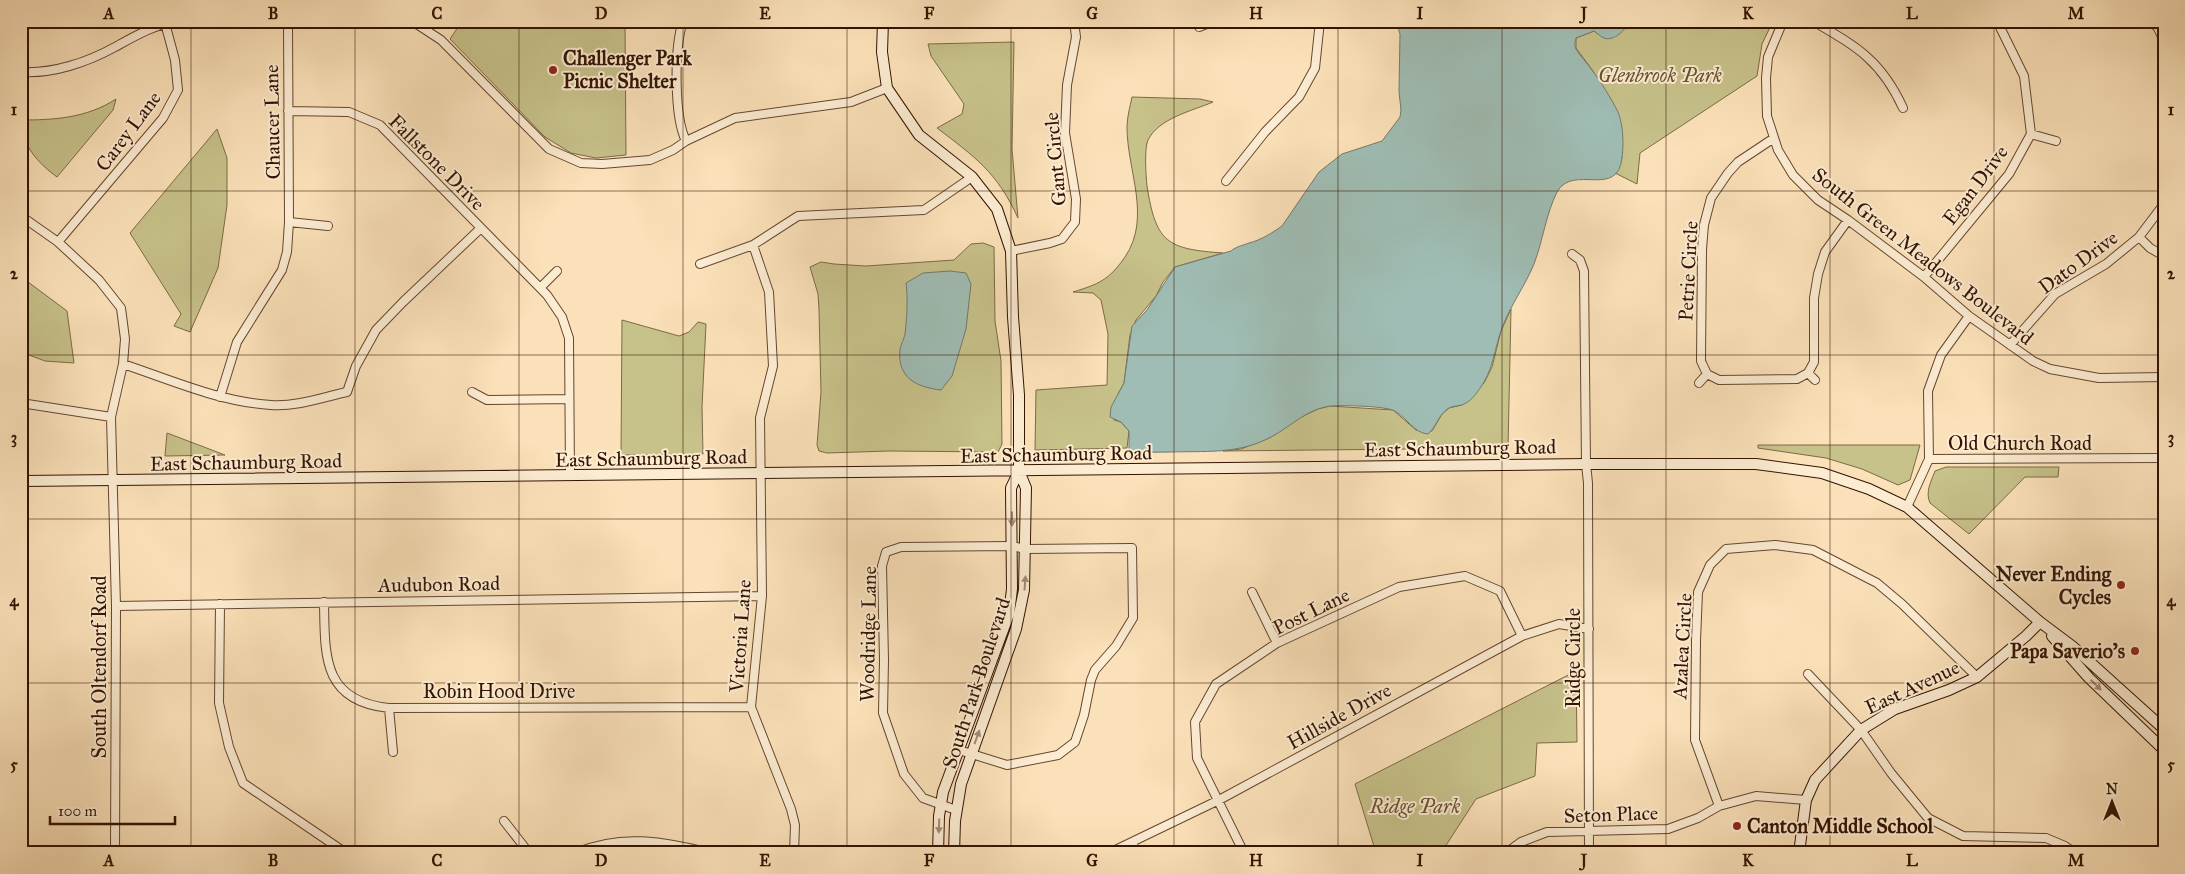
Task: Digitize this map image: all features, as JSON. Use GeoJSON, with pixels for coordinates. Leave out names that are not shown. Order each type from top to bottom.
{"type":"FeatureCollection","features":[{"type":"Feature","properties":{"kind":"main road"},"geometry":{"type":"LineString","coordinates":[[883,21],[882,52],[887,88],[919,135],[972,177],[997,209],[1011,251],[1013,317],[1019,395],[1019,471]]}},
{"type":"Feature","properties":{"kind":"main road","name":"East Schaumburg Road"},"geometry":{"type":"LineString","coordinates":[[21,481],[1586,464],[1756,464],[1822,473],[1869,489],[1907,507],[2040,622]]}},
{"type":"Feature","properties":{"kind":"main road","name":"South Park Boulevard"},"geometry":{"type":"LineString","coordinates":[[938,853],[940,806],[943,792],[1008,620],[1012,589],[1012,488],[1019,471]]}},
{"type":"Feature","properties":{"kind":"main road","name":"South Park Boulevard"},"geometry":{"type":"LineString","coordinates":[[954,853],[956,810],[961,784],[1019,621],[1025,580],[1026,488],[1019,471]]}},
{"type":"Feature","properties":{"kind":"main road"},"geometry":{"type":"LineString","coordinates":[[2040,622],[2072,646],[2164,729]]}},
{"type":"Feature","properties":{"kind":"main road"},"geometry":{"type":"LineString","coordinates":[[2040,622],[2089,678],[2164,750]]}},
{"type":"Feature","properties":{"kind":"main road","name":"East Avenue"},"geometry":{"type":"LineString","coordinates":[[1799,853],[1806,800],[1815,780],[1861,730],[1895,709],[1949,690],[1977,677],[2040,622]]}},
{"type":"Feature","properties":{"kind":"street"},"geometry":{"type":"LineString","coordinates":[[21,72],[52,70],[86,61],[137,34],[165,23],[176,21]]}},
{"type":"Feature","properties":{"kind":"street","name":"Chaucer Lane"},"geometry":{"type":"LineString","coordinates":[[220,397],[237,342],[282,270],[287,252],[289,222],[288,21]]}},
{"type":"Feature","properties":{"kind":"street"},"geometry":{"type":"LineString","coordinates":[[412,21],[441,40],[549,149],[581,163],[602,164],[650,160],[735,118],[850,102],[887,88]]}},
{"type":"Feature","properties":{"kind":"street"},"geometry":{"type":"LineString","coordinates":[[683,21],[679,45],[678,112],[681,130],[686,142]]}},
{"type":"Feature","properties":{"kind":"street","name":"Gant Circle"},"geometry":{"type":"LineString","coordinates":[[1011,251],[1050,243],[1062,238],[1075,222],[1076,199],[1072,184],[1066,133],[1067,85],[1076,37],[1074,21]]}},
{"type":"Feature","properties":{"kind":"street"},"geometry":{"type":"LineString","coordinates":[[1199,28],[1214,21]]}},
{"type":"Feature","properties":{"kind":"street"},"geometry":{"type":"LineString","coordinates":[[1226,181],[1265,132],[1299,97],[1315,68],[1320,21]]}},
{"type":"Feature","properties":{"kind":"street","name":"South Green Meadows Boulevard"},"geometry":{"type":"LineString","coordinates":[[1783,21],[1768,57],[1766,78],[1767,116],[1778,150],[1793,175],[1818,200],[1924,277],[1969,316],[2033,361],[2050,369],[2099,378],[2164,377]]}},
{"type":"Feature","properties":{"kind":"street"},"geometry":{"type":"LineString","coordinates":[[1813,21],[1853,45],[1871,59],[1889,82],[1903,108]]}},
{"type":"Feature","properties":{"kind":"street","name":"Egan Drive"},"geometry":{"type":"LineString","coordinates":[[1924,277],[2009,174],[2031,134],[2024,76],[1997,21]]}},
{"type":"Feature","properties":{"kind":"street"},"geometry":{"type":"LineString","coordinates":[[2151,21],[2158,28],[2164,41]]}},
{"type":"Feature","properties":{"kind":"street","name":"Carey Lane"},"geometry":{"type":"LineString","coordinates":[[58,242],[164,118],[178,90],[176,60],[165,23]]}},
{"type":"Feature","properties":{"kind":"street","name":"Fallstone Drive"},"geometry":{"type":"LineString","coordinates":[[288,110],[350,112],[380,125],[547,295],[562,317],[569,338],[570,476]]}},
{"type":"Feature","properties":{"kind":"street"},"geometry":{"type":"LineString","coordinates":[[2031,134],[2056,140]]}},
{"type":"Feature","properties":{"kind":"street","name":"Petrie Circle"},"geometry":{"type":"LineString","coordinates":[[1707,374],[1701,361],[1702,249],[1706,216],[1711,198],[1728,173],[1750,153],[1774,138]]}},
{"type":"Feature","properties":{"kind":"street"},"geometry":{"type":"LineString","coordinates":[[700,264],[753,245],[798,216],[924,210],[972,177]]}},
{"type":"Feature","properties":{"kind":"street","name":"Dato Drive"},"geometry":{"type":"LineString","coordinates":[[2010,345],[2054,294],[2106,264],[2139,237],[2164,204]]}},
{"type":"Feature","properties":{"kind":"street","name":"South Oltendorf Road"},"geometry":{"type":"LineString","coordinates":[[21,216],[58,242],[99,280],[121,308],[125,339],[123,364],[111,417],[116,606],[115,853]]}},
{"type":"Feature","properties":{"kind":"street"},"geometry":{"type":"LineString","coordinates":[[1700,383],[1707,374],[1718,380],[1797,379],[1808,373],[1814,362],[1814,298],[1818,274],[1825,252],[1848,220]]}},
{"type":"Feature","properties":{"kind":"street"},"geometry":{"type":"LineString","coordinates":[[289,222],[328,226]]}},
{"type":"Feature","properties":{"kind":"street"},"geometry":{"type":"LineString","coordinates":[[123,364],[220,397],[272,406],[347,392],[356,366],[376,330],[481,228]]}},
{"type":"Feature","properties":{"kind":"street"},"geometry":{"type":"LineString","coordinates":[[2139,237],[2150,248],[2164,256]]}},
{"type":"Feature","properties":{"kind":"street","name":"Victoria Lane"},"geometry":{"type":"LineString","coordinates":[[753,245],[769,292],[773,366],[760,418],[762,596],[751,707],[791,809],[795,825],[794,853]]}},
{"type":"Feature","properties":{"kind":"street","name":"Ridge Circle"},"geometry":{"type":"LineString","coordinates":[[1572,254],[1580,260],[1584,271],[1586,464],[1588,483],[1589,853]]}},
{"type":"Feature","properties":{"kind":"street"},"geometry":{"type":"LineString","coordinates":[[540,288],[557,271]]}},
{"type":"Feature","properties":{"kind":"street"},"geometry":{"type":"LineString","coordinates":[[1929,459],[1928,391],[1941,355],[1969,316]]}},
{"type":"Feature","properties":{"kind":"street"},"geometry":{"type":"LineString","coordinates":[[1808,373],[1815,380]]}},
{"type":"Feature","properties":{"kind":"street"},"geometry":{"type":"LineString","coordinates":[[472,392],[487,400],[569,399]]}},
{"type":"Feature","properties":{"kind":"street"},"geometry":{"type":"LineString","coordinates":[[21,403],[111,417]]}},
{"type":"Feature","properties":{"kind":"street","name":"Old Church Road"},"geometry":{"type":"LineString","coordinates":[[1907,507],[1929,459],[2164,458]]}},
{"type":"Feature","properties":{"kind":"street","name":"Azalea Circle"},"geometry":{"type":"LineString","coordinates":[[1719,806],[1695,740],[1696,641],[1698,592],[1710,565],[1726,549],[1775,545],[1813,550],[1877,583],[1902,604],[1977,677]]}},
{"type":"Feature","properties":{"kind":"street"},"geometry":{"type":"LineString","coordinates":[[959,750],[1008,765],[1058,755],[1074,742],[1084,715],[1091,680],[1095,670],[1116,646],[1133,618],[1132,548],[1025,549],[1012,546]]}},
{"type":"Feature","properties":{"kind":"street","name":"Woodridge Lane"},"geometry":{"type":"LineString","coordinates":[[956,810],[940,806],[923,798],[904,774],[883,712],[882,566],[886,552],[901,547],[1012,546]]}},
{"type":"Feature","properties":{"kind":"street","name":"Post Lane"},"geometry":{"type":"LineString","coordinates":[[1244,853],[1219,800],[1196,758],[1195,722],[1216,684],[1277,644],[1399,587],[1465,576],[1500,591],[1522,636]]}},
{"type":"Feature","properties":{"kind":"street"},"geometry":{"type":"LineString","coordinates":[[1252,592],[1277,644]]}},
{"type":"Feature","properties":{"kind":"street","name":"Audubon Road"},"geometry":{"type":"LineString","coordinates":[[116,606],[762,596]]}},
{"type":"Feature","properties":{"kind":"street","name":"Robin Hood Drive"},"geometry":{"type":"LineString","coordinates":[[324,602],[325,654],[333,675],[343,689],[368,704],[390,708],[751,707]]}},
{"type":"Feature","properties":{"kind":"street"},"geometry":{"type":"LineString","coordinates":[[220,604],[219,703],[228,747],[243,784],[346,853]]}},
{"type":"Feature","properties":{"kind":"street","name":"Hillside Drive"},"geometry":{"type":"LineString","coordinates":[[1108,853],[1219,800],[1522,636],[1559,624],[1589,629]]}},
{"type":"Feature","properties":{"kind":"street"},"geometry":{"type":"LineString","coordinates":[[1808,674],[1861,730],[1891,772],[1928,818],[1935,823],[1963,836],[2046,838],[2065,846],[2075,853]]}},
{"type":"Feature","properties":{"kind":"street"},"geometry":{"type":"LineString","coordinates":[[390,708],[393,752]]}},
{"type":"Feature","properties":{"kind":"street","name":"Seton Place"},"geometry":{"type":"LineString","coordinates":[[1506,853],[1521,842],[1541,834],[1668,829],[1698,818],[1719,806],[1756,796],[1806,800]]}},
{"type":"Feature","properties":{"kind":"street"},"geometry":{"type":"LineString","coordinates":[[504,820],[529,853]]}},
{"type":"Feature","properties":{"kind":"street"},"geometry":{"type":"LineString","coordinates":[[575,853],[606,843],[631,839],[659,841],[710,853]]}},
{"type":"Feature","properties":{"kind":"street"},"geometry":{"type":"LineString","coordinates":[[1132,843],[1137,853]]}},
{"type":"Feature","properties":{"kind":"green space"},"geometry":{"type":"Polygon","coordinates":[[[462,21],[625,21],[626,155],[596,158],[571,153],[545,137],[450,39],[462,21]]]}},
{"type":"Feature","properties":{"kind":"green space","name":"Glenbrook Park"},"geometry":{"type":"Polygon","coordinates":[[[1630,21],[1773,21],[1762,44],[1757,76],[1640,153],[1637,184],[1615,173],[1622,158],[1605,91],[1576,48],[1576,38],[1594,31],[1605,38],[1630,21]]]}},
{"type":"Feature","properties":{"kind":"green space"},"geometry":{"type":"Polygon","coordinates":[[[1014,42],[1012,149],[1018,218],[1002,189],[984,167],[937,128],[962,114],[964,104],[931,56],[928,44],[1014,42]]]}},
{"type":"Feature","properties":{"kind":"green space"},"geometry":{"type":"Polygon","coordinates":[[[1132,97],[1200,99],[1213,102],[1177,116],[1153,132],[1147,144],[1146,176],[1155,220],[1160,231],[1167,239],[1189,249],[1223,253],[1175,267],[1163,282],[1156,296],[1136,320],[1130,335],[1124,383],[1118,394],[1114,420],[1121,422],[1129,431],[1127,448],[1035,450],[1036,390],[1107,385],[1108,334],[1101,300],[1093,293],[1073,292],[1103,280],[1114,271],[1125,257],[1133,242],[1137,226],[1137,210],[1127,127],[1132,97]]]}},
{"type":"Feature","properties":{"kind":"green space"},"geometry":{"type":"Polygon","coordinates":[[[116,99],[113,110],[57,177],[43,166],[27,145],[21,120],[70,117],[94,110],[116,99]]]}},
{"type":"Feature","properties":{"kind":"green space"},"geometry":{"type":"Polygon","coordinates":[[[217,129],[227,158],[227,205],[218,268],[190,332],[174,326],[181,314],[130,233],[217,129]]]}},
{"type":"Feature","properties":{"kind":"green space"},"geometry":{"type":"Polygon","coordinates":[[[983,243],[994,247],[995,321],[1001,361],[1002,444],[998,452],[889,451],[827,453],[819,451],[817,445],[821,392],[819,309],[818,294],[810,267],[821,262],[866,266],[954,260],[971,244],[983,243]]]}},
{"type":"Feature","properties":{"kind":"green space"},"geometry":{"type":"Polygon","coordinates":[[[24,279],[67,311],[74,363],[45,361],[21,352],[21,286],[24,279]]]}},
{"type":"Feature","properties":{"kind":"green space"},"geometry":{"type":"Polygon","coordinates":[[[1511,309],[1508,448],[1223,451],[1241,449],[1269,438],[1297,419],[1318,409],[1330,406],[1393,410],[1416,430],[1432,431],[1442,414],[1449,408],[1462,405],[1484,383],[1492,367],[1501,331],[1511,309]]]}},
{"type":"Feature","properties":{"kind":"green space"},"geometry":{"type":"Polygon","coordinates":[[[622,320],[679,336],[689,332],[698,322],[706,324],[702,407],[703,454],[621,455],[622,320]]]}},
{"type":"Feature","properties":{"kind":"green space"},"geometry":{"type":"Polygon","coordinates":[[[167,433],[225,455],[165,456],[167,433]]]}},
{"type":"Feature","properties":{"kind":"green space"},"geometry":{"type":"Polygon","coordinates":[[[1758,445],[1920,445],[1910,480],[1898,485],[1862,469],[1826,458],[1758,448],[1758,445]]]}},
{"type":"Feature","properties":{"kind":"green space"},"geometry":{"type":"Polygon","coordinates":[[[1946,467],[2059,467],[2058,477],[2025,477],[1969,534],[1930,503],[1928,491],[1935,471],[1946,467]]]}},
{"type":"Feature","properties":{"kind":"green space","name":"Ridge Park"},"geometry":{"type":"Polygon","coordinates":[[[1576,671],[1577,742],[1537,743],[1535,776],[1476,799],[1441,853],[1376,853],[1355,784],[1576,671]]]}},
{"type":"Feature","properties":{"kind":"water"},"geometry":{"type":"Polygon","coordinates":[[[1396,21],[1630,21],[1623,31],[1612,38],[1604,38],[1594,31],[1576,38],[1575,44],[1575,48],[1606,90],[1620,117],[1623,146],[1619,170],[1612,177],[1604,179],[1573,180],[1564,184],[1557,192],[1534,264],[1505,320],[1490,369],[1484,382],[1467,403],[1450,407],[1446,410],[1428,434],[1419,431],[1390,409],[1364,406],[1331,406],[1313,411],[1275,435],[1256,444],[1244,447],[1208,451],[1129,451],[1129,431],[1121,422],[1110,417],[1111,407],[1124,383],[1132,326],[1147,310],[1175,267],[1231,251],[1270,234],[1282,226],[1319,172],[1342,154],[1382,141],[1400,117],[1401,110],[1399,92],[1400,34],[1396,21]]]}},
{"type":"Feature","properties":{"kind":"water"},"geometry":{"type":"Polygon","coordinates":[[[950,271],[966,273],[971,284],[966,329],[952,376],[941,390],[932,389],[910,379],[905,374],[900,359],[900,349],[905,334],[906,322],[906,283],[923,273],[950,271]]]}},
{"type":"Feature","properties":{"kind":"place","name":"Challenger Park Picnic Shelter"},"geometry":{"type":"Point","coordinates":[553,70]}},
{"type":"Feature","properties":{"kind":"place","name":"Never Ending Cycles"},"geometry":{"type":"Point","coordinates":[2121,585]}},
{"type":"Feature","properties":{"kind":"place","name":"Papa Saverio's"},"geometry":{"type":"Point","coordinates":[2135,651]}},
{"type":"Feature","properties":{"kind":"place","name":"Canton Middle School"},"geometry":{"type":"Point","coordinates":[1737,826]}}]}
